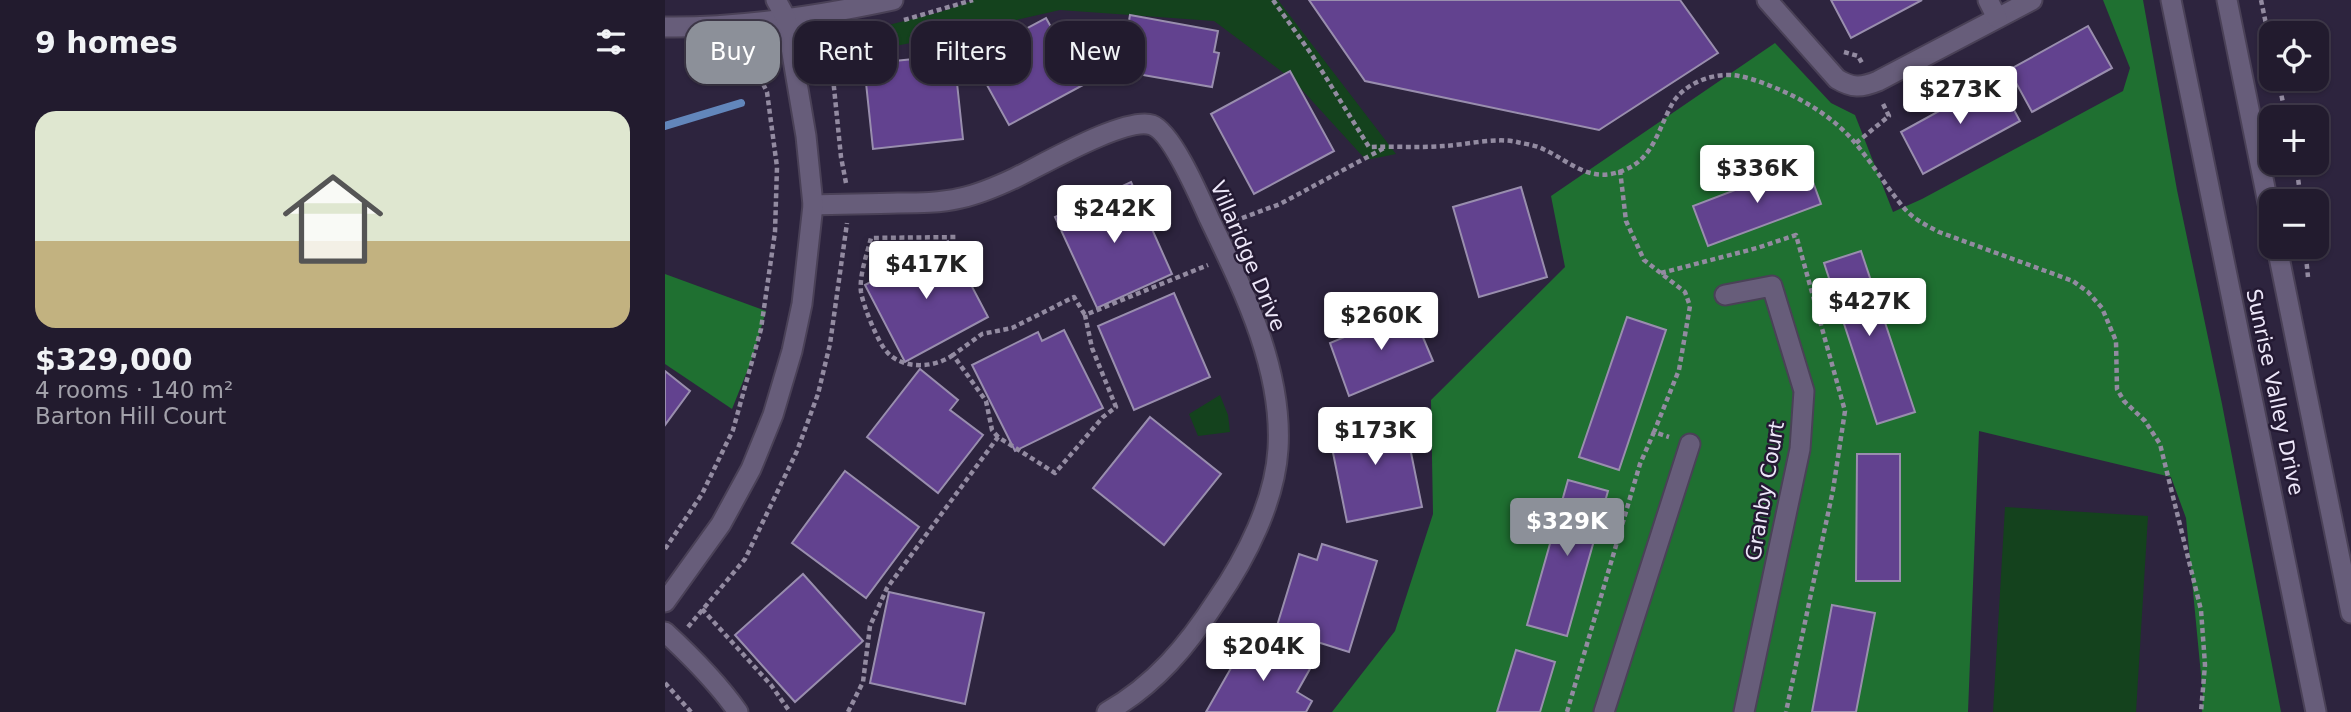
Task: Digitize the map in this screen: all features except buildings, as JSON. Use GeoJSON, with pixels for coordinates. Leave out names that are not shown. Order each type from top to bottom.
{"type":"FeatureCollection","features":[{"type":"Feature","properties":{"kind":"street"},"geometry":{"type":"LineString","coordinates":[[665,602],[721,524],[751,469],[773,415],[803,304],[813,205],[789,9],[776,0]]}},
{"type":"Feature","properties":{"kind":"street"},"geometry":{"type":"LineString","coordinates":[[665,27],[734,26],[789,9],[845,10],[893,0]]}},
{"type":"Feature","properties":{"kind":"street"},"geometry":{"type":"LineString","coordinates":[[1767,0],[1837,79],[1855,87],[1878,81],[2032,0]]}},
{"type":"Feature","properties":{"kind":"street"},"geometry":{"type":"LineString","coordinates":[[1988,0],[1997,18]]}},
{"type":"Feature","properties":{"kind":"street","name":"Sunrise Valley Drive"},"geometry":{"type":"LineString","coordinates":[[2171,0],[2316,712]]}},
{"type":"Feature","properties":{"kind":"street"},"geometry":{"type":"LineString","coordinates":[[2227,0],[2265,189]]}},
{"type":"Feature","properties":{"kind":"street","name":"Villaridge Drive"},"geometry":{"type":"LineString","coordinates":[[813,205],[939,202],[961,198],[1013,179],[1129,126],[1153,125],[1172,146],[1222,245],[1250,310],[1266,358],[1276,403],[1278,450],[1268,495],[1251,544],[1222,594],[1184,647],[1157,677],[1131,698],[1107,712]]}},
{"type":"Feature","properties":{"kind":"street","name":"Sunrise Valley Drive"},"geometry":{"type":"LineString","coordinates":[[2279,259],[2351,613]]}},
{"type":"Feature","properties":{"kind":"street","name":"Granby Court"},"geometry":{"type":"LineString","coordinates":[[1725,295],[1772,286],[1804,391],[1800,449],[1745,712]]}},
{"type":"Feature","properties":{"kind":"street"},"geometry":{"type":"LineString","coordinates":[[1604,712],[1690,444]]}},
{"type":"Feature","properties":{"kind":"street"},"geometry":{"type":"LineString","coordinates":[[665,632],[694,658],[738,712]]}},
{"type":"Feature","properties":{"kind":"path"},"geometry":{"type":"LineString","coordinates":[[1273,0],[1313,55],[1369,147],[1440,147],[1513,141],[1541,148],[1589,173],[1610,174],[1629,167],[1646,155],[1656,143],[1671,104],[1680,93],[1691,85],[1720,75],[1738,75],[1785,92],[1812,106],[1835,123],[1856,143],[1904,208],[1918,220],[1962,241],[2073,281],[2088,292],[2102,308],[2116,341],[2117,389],[2124,401],[2145,421],[2160,444],[2201,610],[2205,665],[2200,712]]}},
{"type":"Feature","properties":{"kind":"path"},"geometry":{"type":"LineString","coordinates":[[2261,0],[2265,21]]}},
{"type":"Feature","properties":{"kind":"path"},"geometry":{"type":"LineString","coordinates":[[665,549],[702,495],[733,430],[761,329],[775,232],[777,167],[767,92],[763,84]]}},
{"type":"Feature","properties":{"kind":"path"},"geometry":{"type":"LineString","coordinates":[[1856,143],[1889,116]]}},
{"type":"Feature","properties":{"kind":"path"},"geometry":{"type":"LineString","coordinates":[[1224,224],[1280,204],[1387,146]]}},
{"type":"Feature","properties":{"kind":"path"},"geometry":{"type":"LineString","coordinates":[[1567,712],[1640,464],[1679,370],[1690,306],[1685,292],[1644,260],[1626,221],[1620,170]]}},
{"type":"Feature","properties":{"kind":"path"},"geometry":{"type":"LineString","coordinates":[[953,355],[986,401],[992,430],[998,438],[1055,473],[1103,417],[1116,407],[1092,348],[1085,315],[1074,297],[1012,328],[982,334],[953,355],[944,362],[919,366],[907,364],[887,352],[865,310],[860,288],[871,238],[958,237]]}},
{"type":"Feature","properties":{"kind":"path"},"geometry":{"type":"LineString","coordinates":[[1661,273],[1710,259]]}},
{"type":"Feature","properties":{"kind":"path"},"geometry":{"type":"LineString","coordinates":[[1085,315],[1209,265]]}},
{"type":"Feature","properties":{"kind":"path"},"geometry":{"type":"LineString","coordinates":[[1654,432],[1690,444]]}},
{"type":"Feature","properties":{"kind":"path"},"geometry":{"type":"LineString","coordinates":[[848,712],[863,682],[870,626],[887,588],[998,438]]}},
{"type":"Feature","properties":{"kind":"path"},"geometry":{"type":"LineString","coordinates":[[702,609],[771,685],[790,712]]}},
{"type":"Feature","properties":{"kind":"path"},"geometry":{"type":"LineString","coordinates":[[665,683],[691,712]]}},
{"type":"Feature","properties":{"kind":"green space"},"geometry":{"type":"Polygon","coordinates":[[[974,0],[1278,0],[1396,154],[1366,160],[1293,80],[1214,21],[1060,10],[1012,21],[911,21],[911,43],[897,46],[897,23],[974,0]]]}},
{"type":"Feature","properties":{"kind":"green space"},"geometry":{"type":"Polygon","coordinates":[[[2103,0],[2143,0],[2177,190],[2222,404],[2281,712],[2202,712],[2203,696],[2186,518],[2171,477],[1979,431],[1968,712],[1332,712],[1395,631],[1433,514],[1431,400],[1565,267],[1551,196],[1775,43],[1831,103],[1855,115],[1893,212],[2123,91],[2130,68],[2103,0]]]}},
{"type":"Feature","properties":{"kind":"green space"},"geometry":{"type":"Polygon","coordinates":[[[665,274],[766,311],[752,359],[732,409],[665,364],[665,274]]]}},
{"type":"Feature","properties":{"kind":"green space"},"geometry":{"type":"Polygon","coordinates":[[[1220,395],[1228,415],[1230,432],[1198,436],[1189,414],[1220,395]]]}},
{"type":"Feature","properties":{"kind":"green space"},"geometry":{"type":"Polygon","coordinates":[[[2005,507],[2148,516],[2136,712],[1993,712],[2005,507]]]}},
{"type":"Feature","properties":{"kind":"waterway"},"geometry":{"type":"LineString","coordinates":[[665,126],[741,103]]}}]}
